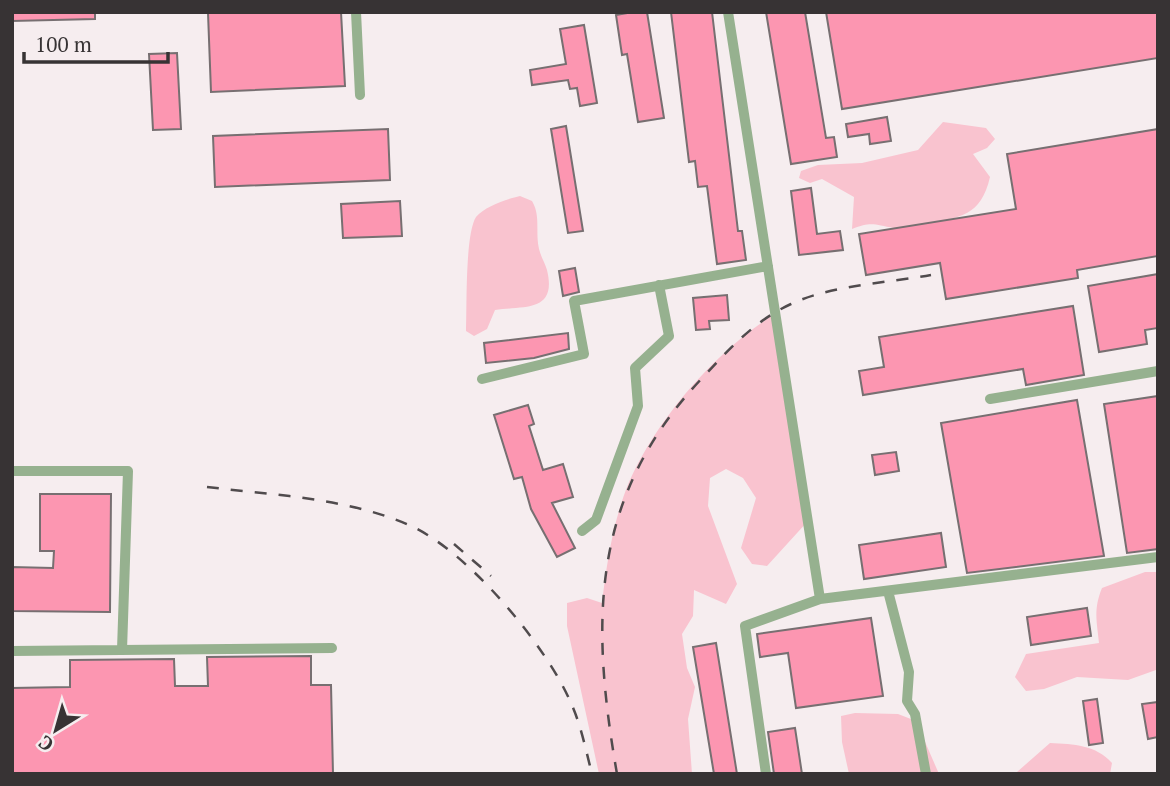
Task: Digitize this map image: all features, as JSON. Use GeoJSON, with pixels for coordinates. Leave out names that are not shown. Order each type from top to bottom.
{"type":"FeatureCollection","features":[{"type":"Feature","properties":{"kind":"lane"},"geometry":{"type":"LineString","coordinates":[[356,12],[360,95]]}},
{"type":"Feature","properties":{"kind":"lane"},"geometry":{"type":"LineString","coordinates":[[728,12],[820,599]]}},
{"type":"Feature","properties":{"kind":"lane"},"geometry":{"type":"LineString","coordinates":[[482,379],[584,354],[574,301],[768,266]]}},
{"type":"Feature","properties":{"kind":"lane"},"geometry":{"type":"LineString","coordinates":[[582,531],[596,520],[638,406],[635,368],[669,336],[659,285]]}},
{"type":"Feature","properties":{"kind":"lane"},"geometry":{"type":"LineString","coordinates":[[990,399],[1158,371]]}},
{"type":"Feature","properties":{"kind":"lane"},"geometry":{"type":"LineString","coordinates":[[12,471],[128,471],[121,650]]}},
{"type":"Feature","properties":{"kind":"lane"},"geometry":{"type":"LineString","coordinates":[[766,774],[745,626],[820,599],[1158,557]]}},
{"type":"Feature","properties":{"kind":"lane"},"geometry":{"type":"LineString","coordinates":[[888,590],[909,672],[907,701],[915,714],[926,774]]}},
{"type":"Feature","properties":{"kind":"lane"},"geometry":{"type":"LineString","coordinates":[[12,650],[332,648]]}},
{"type":"Feature","properties":{"kind":"shaded area"},"geometry":{"type":"Polygon","coordinates":[[[943,122],[986,128],[995,139],[987,148],[973,154],[990,177],[981,200],[959,217],[902,228],[869,224],[852,229],[854,197],[822,179],[810,183],[799,178],[801,171],[818,165],[862,163],[918,150],[943,122]]]}},
{"type":"Feature","properties":{"kind":"shaded area"},"geometry":{"type":"Polygon","coordinates":[[[520,196],[532,201],[535,207],[539,249],[549,284],[547,293],[543,300],[528,307],[495,310],[487,329],[474,336],[466,331],[468,254],[472,226],[476,217],[485,210],[520,196]]]}},
{"type":"Feature","properties":{"kind":"shaded area"},"geometry":{"type":"Polygon","coordinates":[[[776,313],[808,521],[767,566],[752,564],[741,548],[756,498],[743,478],[726,469],[710,478],[708,506],[737,584],[726,604],[694,590],[693,616],[682,634],[687,668],[695,687],[688,719],[692,774],[599,774],[567,626],[567,603],[587,598],[602,603],[619,512],[641,458],[672,410],[691,387],[732,346],[776,313]]]}},
{"type":"Feature","properties":{"kind":"shaded area"},"geometry":{"type":"Polygon","coordinates":[[[1145,572],[1158,572],[1156,670],[1128,680],[1077,677],[1044,689],[1026,691],[1015,677],[1026,654],[1099,643],[1097,610],[1102,588],[1145,572]]]}},
{"type":"Feature","properties":{"kind":"shaded area"},"geometry":{"type":"Polygon","coordinates":[[[855,713],[898,714],[916,721],[939,774],[849,774],[842,742],[841,716],[855,713]]]}},
{"type":"Feature","properties":{"kind":"shaded area"},"geometry":{"type":"Polygon","coordinates":[[[1050,743],[1076,745],[1099,752],[1112,763],[1110,774],[993,774],[1017,772],[1050,743]]]}},
{"type":"Feature","properties":{"kind":"building"},"geometry":{"type":"Polygon","coordinates":[[[12,12],[95,12],[95,19],[12,21],[12,12]]]}},
{"type":"Feature","properties":{"kind":"building"},"geometry":{"type":"Polygon","coordinates":[[[341,12],[345,86],[211,92],[208,13],[341,12]]]}},
{"type":"Feature","properties":{"kind":"building"},"geometry":{"type":"Polygon","coordinates":[[[647,12],[664,118],[638,122],[627,54],[622,55],[616,15],[647,12]]]}},
{"type":"Feature","properties":{"kind":"building"},"geometry":{"type":"Polygon","coordinates":[[[671,12],[712,12],[738,231],[742,231],[746,260],[717,264],[707,186],[698,187],[695,161],[689,162],[671,12]]]}},
{"type":"Feature","properties":{"kind":"building"},"geometry":{"type":"Polygon","coordinates":[[[766,12],[805,12],[826,138],[834,137],[837,157],[791,164],[766,12]]]}},
{"type":"Feature","properties":{"kind":"building"},"geometry":{"type":"Polygon","coordinates":[[[826,12],[1158,12],[1158,58],[842,109],[826,12]]]}},
{"type":"Feature","properties":{"kind":"building"},"geometry":{"type":"Polygon","coordinates":[[[584,25],[597,103],[580,106],[577,88],[570,89],[568,80],[532,85],[530,70],[566,64],[560,29],[584,25]]]}},
{"type":"Feature","properties":{"kind":"building"},"geometry":{"type":"Polygon","coordinates":[[[177,53],[181,129],[153,130],[149,54],[177,53]]]}},
{"type":"Feature","properties":{"kind":"building"},"geometry":{"type":"Polygon","coordinates":[[[887,117],[891,141],[870,144],[869,134],[848,137],[846,124],[887,117]]]}},
{"type":"Feature","properties":{"kind":"building"},"geometry":{"type":"Polygon","coordinates":[[[566,126],[583,231],[568,233],[551,129],[566,126]]]}},
{"type":"Feature","properties":{"kind":"building"},"geometry":{"type":"Polygon","coordinates":[[[388,129],[390,180],[215,187],[213,136],[388,129]]]}},
{"type":"Feature","properties":{"kind":"building"},"geometry":{"type":"Polygon","coordinates":[[[1158,129],[1158,256],[1077,270],[1078,278],[946,299],[940,263],[866,275],[859,234],[1016,209],[1007,154],[1158,129]]]}},
{"type":"Feature","properties":{"kind":"building"},"geometry":{"type":"Polygon","coordinates":[[[811,188],[817,234],[840,231],[843,250],[799,255],[791,191],[811,188]]]}},
{"type":"Feature","properties":{"kind":"building"},"geometry":{"type":"Polygon","coordinates":[[[400,201],[402,236],[343,238],[341,204],[400,201]]]}},
{"type":"Feature","properties":{"kind":"building"},"geometry":{"type":"Polygon","coordinates":[[[575,268],[579,292],[563,296],[559,271],[575,268]]]}},
{"type":"Feature","properties":{"kind":"building"},"geometry":{"type":"Polygon","coordinates":[[[1158,274],[1158,328],[1145,330],[1147,344],[1099,352],[1088,286],[1158,274]]]}},
{"type":"Feature","properties":{"kind":"building"},"geometry":{"type":"Polygon","coordinates":[[[727,295],[729,320],[709,321],[710,329],[696,330],[693,298],[727,295]]]}},
{"type":"Feature","properties":{"kind":"building"},"geometry":{"type":"Polygon","coordinates":[[[1073,306],[1084,375],[1026,385],[1023,369],[863,395],[859,371],[884,367],[879,337],[1073,306]]]}},
{"type":"Feature","properties":{"kind":"building"},"geometry":{"type":"Polygon","coordinates":[[[568,333],[569,349],[534,358],[486,363],[484,343],[568,333]]]}},
{"type":"Feature","properties":{"kind":"building"},"geometry":{"type":"Polygon","coordinates":[[[1158,396],[1158,549],[1127,553],[1104,404],[1158,396]]]}},
{"type":"Feature","properties":{"kind":"building"},"geometry":{"type":"Polygon","coordinates":[[[1077,400],[1104,556],[967,573],[941,423],[1077,400]]]}},
{"type":"Feature","properties":{"kind":"building"},"geometry":{"type":"Polygon","coordinates":[[[528,405],[534,424],[529,426],[543,470],[563,464],[573,497],[552,503],[575,548],[557,557],[531,509],[522,477],[514,479],[494,415],[528,405]]]}},
{"type":"Feature","properties":{"kind":"building"},"geometry":{"type":"Polygon","coordinates":[[[896,452],[899,471],[875,475],[872,455],[896,452]]]}},
{"type":"Feature","properties":{"kind":"building"},"geometry":{"type":"Polygon","coordinates":[[[40,494],[111,494],[110,612],[12,611],[12,567],[53,568],[54,551],[40,551],[40,494]]]}},
{"type":"Feature","properties":{"kind":"building"},"geometry":{"type":"Polygon","coordinates":[[[941,533],[946,567],[864,579],[859,545],[941,533]]]}},
{"type":"Feature","properties":{"kind":"building"},"geometry":{"type":"Polygon","coordinates":[[[1087,608],[1091,636],[1031,645],[1027,617],[1087,608]]]}},
{"type":"Feature","properties":{"kind":"building"},"geometry":{"type":"Polygon","coordinates":[[[871,618],[883,696],[796,708],[788,653],[760,657],[757,634],[871,618]]]}},
{"type":"Feature","properties":{"kind":"building"},"geometry":{"type":"Polygon","coordinates":[[[716,643],[737,774],[714,774],[693,647],[716,643]]]}},
{"type":"Feature","properties":{"kind":"building"},"geometry":{"type":"Polygon","coordinates":[[[311,656],[311,685],[331,685],[333,774],[12,774],[12,688],[70,687],[70,660],[174,659],[175,686],[208,686],[207,657],[311,656]]]}},
{"type":"Feature","properties":{"kind":"building"},"geometry":{"type":"Polygon","coordinates":[[[1097,699],[1103,743],[1089,745],[1083,701],[1097,699]]]}},
{"type":"Feature","properties":{"kind":"building"},"geometry":{"type":"Polygon","coordinates":[[[1158,702],[1158,737],[1148,739],[1142,704],[1158,702]]]}},
{"type":"Feature","properties":{"kind":"building"},"geometry":{"type":"Polygon","coordinates":[[[795,728],[802,774],[774,774],[768,732],[795,728]]]}},
{"type":"Feature","properties":{"kind":"railway"},"geometry":{"type":"LineString","coordinates":[[617,774],[603,663],[603,611],[608,561],[620,512],[639,465],[668,419],[706,374],[755,326],[778,310],[824,293],[931,275]]}},
{"type":"Feature","properties":{"kind":"railway"},"geometry":{"type":"LineString","coordinates":[[207,487],[336,503],[385,516],[432,538],[480,577],[543,654],[575,711],[592,774]]}},
{"type":"Feature","properties":{"kind":"railway"},"geometry":{"type":"LineString","coordinates":[[454,544],[491,576]]}}]}
